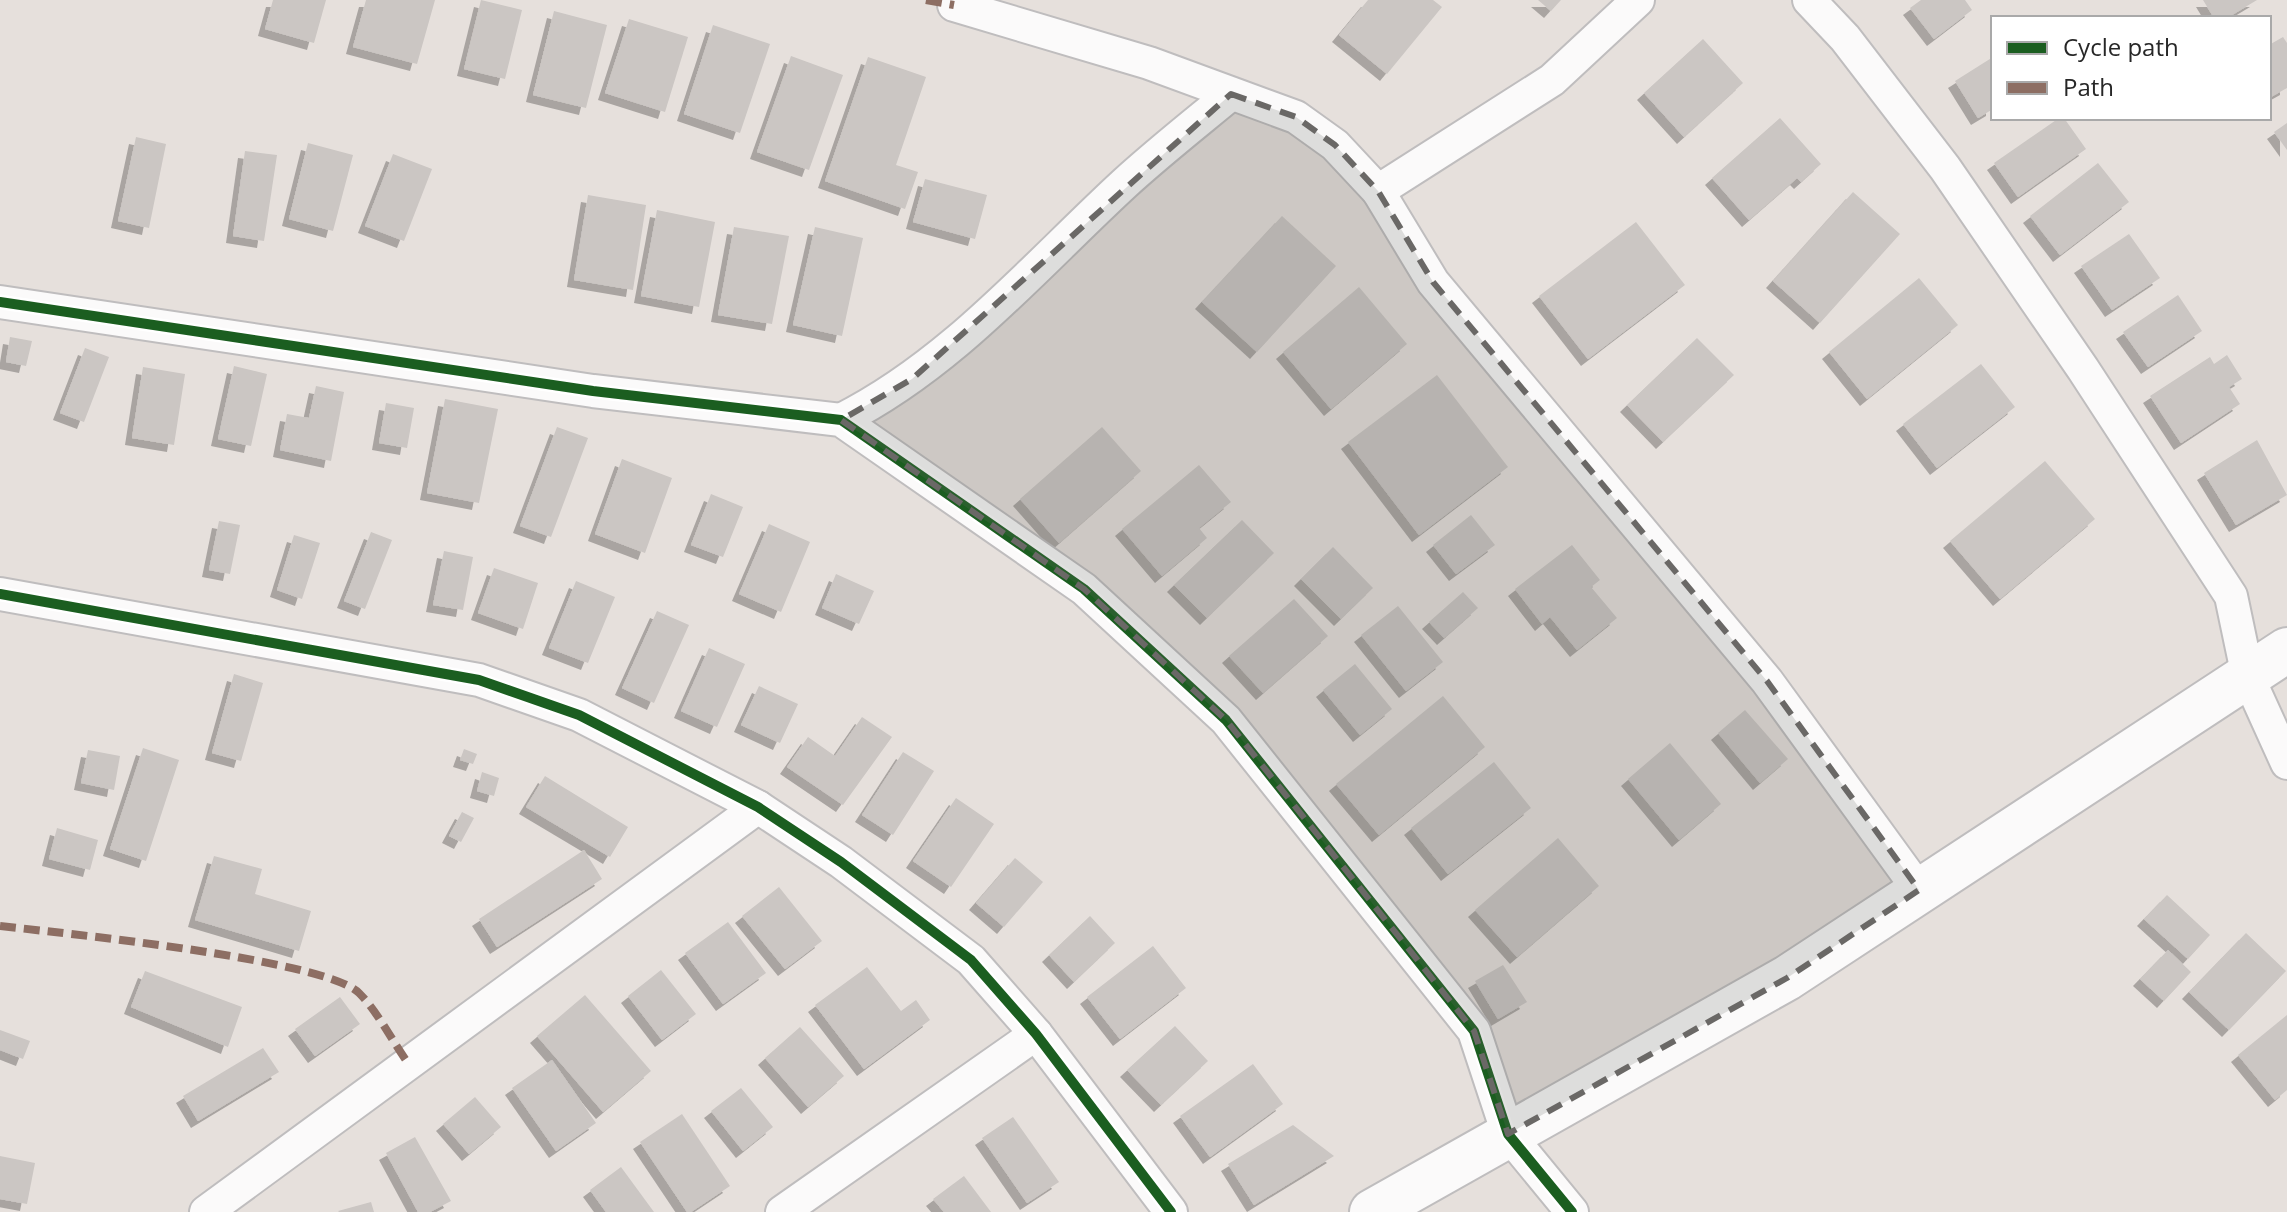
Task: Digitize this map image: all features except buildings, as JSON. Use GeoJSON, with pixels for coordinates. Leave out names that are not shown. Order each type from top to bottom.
{"type":"FeatureCollection","features":[{"type":"Feature","properties":{"kind":"street"},"geometry":{"type":"LineString","coordinates":[[957,0],[954,5],[1149,63],[1296,117],[1335,145],[1378,191],[1433,282],[1767,681],[1919,890]]}},
{"type":"Feature","properties":{"kind":"street"},"geometry":{"type":"LineString","coordinates":[[1378,191],[1552,80],[1638,0]]}},
{"type":"Feature","properties":{"kind":"street"},"geometry":{"type":"LineString","coordinates":[[1809,0],[1845,38],[1945,168],[2083,369],[2231,596],[2248,677],[2287,763]]}},
{"type":"Feature","properties":{"kind":"street"},"geometry":{"type":"LineString","coordinates":[[841,420],[912,379],[1003,300],[1126,182],[1231,94]]}},
{"type":"Feature","properties":{"kind":"street"},"geometry":{"type":"LineString","coordinates":[[0,302],[593,391],[841,420],[1084,589],[1226,720],[1474,1031],[1508,1134],[1572,1212]]}},
{"type":"Feature","properties":{"kind":"street"},"geometry":{"type":"LineString","coordinates":[[0,594],[479,680],[579,715],[758,807],[841,862],[971,960],[1036,1034],[1171,1212]]}},
{"type":"Feature","properties":{"kind":"street"},"geometry":{"type":"LineString","coordinates":[[1372,1212],[1787,978],[2287,650]]}},
{"type":"Feature","properties":{"kind":"street"},"geometry":{"type":"LineString","coordinates":[[206,1212],[758,807]]}},
{"type":"Feature","properties":{"kind":"street"},"geometry":{"type":"LineString","coordinates":[[782,1212],[1036,1034]]}},
{"type":"Feature","properties":{"kind":"highlighted area"},"geometry":{"type":"Polygon","coordinates":[[[1231,94],[1296,117],[1335,145],[1378,191],[1433,282],[1767,681],[1919,890],[1787,978],[1508,1134],[1474,1031],[1226,720],[1084,589],[841,420],[912,379],[1231,94]]]}},
{"type":"Feature","properties":{"kind":"marked path"},"geometry":{"type":"LineString","coordinates":[[926,0],[954,5]]}},
{"type":"Feature","properties":{"kind":"marked path"},"geometry":{"type":"LineString","coordinates":[[0,926],[189,949],[297,969],[336,981],[359,993],[408,1063]]}},
{"type":"Feature","properties":{"kind":"cycle path"},"geometry":{"type":"LineString","coordinates":[[0,302],[593,391],[841,420],[1084,589],[1226,720],[1474,1031],[1508,1134],[1572,1212]]}},
{"type":"Feature","properties":{"kind":"cycle path"},"geometry":{"type":"LineString","coordinates":[[0,594],[479,680],[579,715],[758,807],[841,862],[971,960],[1036,1034],[1171,1212]]}}]}
